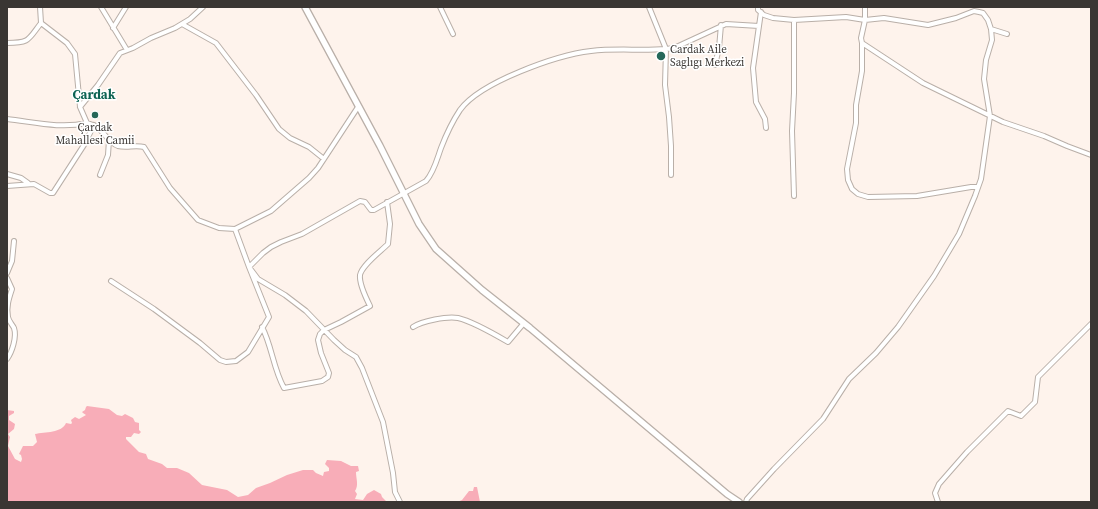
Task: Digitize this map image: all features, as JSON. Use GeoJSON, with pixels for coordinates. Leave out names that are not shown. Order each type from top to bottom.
{"type":"FeatureCollection","features":[{"type":"Feature","properties":{"kind":"main road"},"geometry":{"type":"LineString","coordinates":[[305,7],[419,224],[436,249],[482,290],[524,323],[727,494],[739,502]]}},
{"type":"Feature","properties":{"kind":"street"},"geometry":{"type":"LineString","coordinates":[[7,44],[23,43],[29,39],[41,24],[40,7]]}},
{"type":"Feature","properties":{"kind":"street"},"geometry":{"type":"LineString","coordinates":[[101,7],[127,50]]}},
{"type":"Feature","properties":{"kind":"street"},"geometry":{"type":"LineString","coordinates":[[113,28],[126,7]]}},
{"type":"Feature","properties":{"kind":"street"},"geometry":{"type":"LineString","coordinates":[[80,107],[98,86],[120,53],[182,24],[203,7]]}},
{"type":"Feature","properties":{"kind":"street"},"geometry":{"type":"LineString","coordinates":[[440,7],[453,34]]}},
{"type":"Feature","properties":{"kind":"street"},"geometry":{"type":"LineString","coordinates":[[649,7],[666,49],[665,85],[670,132],[671,175]]}},
{"type":"Feature","properties":{"kind":"street"},"geometry":{"type":"LineString","coordinates":[[746,502],[774,469],[823,419],[849,379],[876,353],[898,327],[934,276],[959,234],[981,178],[990,116],[984,79],[986,60],[992,40],[988,20],[980,9],[956,18],[928,25],[884,18],[865,20],[846,17],[794,20],[773,18],[768,17],[761,12],[758,7]]}},
{"type":"Feature","properties":{"kind":"street"},"geometry":{"type":"LineString","coordinates":[[865,7],[865,20],[861,38],[862,71],[856,105],[856,123],[847,169],[848,180],[852,189],[858,194],[868,197],[917,196],[978,187]]}},
{"type":"Feature","properties":{"kind":"street"},"geometry":{"type":"LineString","coordinates":[[761,12],[754,60],[754,75],[756,102],[765,119],[766,128]]}},
{"type":"Feature","properties":{"kind":"street"},"geometry":{"type":"LineString","coordinates":[[794,20],[794,93],[792,131],[794,196]]}},
{"type":"Feature","properties":{"kind":"street"},"geometry":{"type":"LineString","coordinates":[[41,24],[67,42],[75,54],[80,107],[87,123]]}},
{"type":"Feature","properties":{"kind":"street"},"geometry":{"type":"LineString","coordinates":[[182,24],[216,43],[282,132],[290,138],[309,147],[324,159]]}},
{"type":"Feature","properties":{"kind":"street"},"geometry":{"type":"LineString","coordinates":[[715,65],[721,25]]}},
{"type":"Feature","properties":{"kind":"street"},"geometry":{"type":"LineString","coordinates":[[249,267],[271,247],[302,234],[360,201],[365,202],[371,210],[374,210],[420,185],[430,176],[454,120],[468,102],[482,90],[533,66],[578,54],[605,50],[674,48],[721,25],[759,26]]}},
{"type":"Feature","properties":{"kind":"street"},"geometry":{"type":"LineString","coordinates":[[991,29],[1007,34]]}},
{"type":"Feature","properties":{"kind":"street"},"geometry":{"type":"LineString","coordinates":[[862,43],[923,83],[990,116],[1091,155]]}},
{"type":"Feature","properties":{"kind":"street"},"geometry":{"type":"LineString","coordinates":[[7,119],[52,126],[75,126],[87,123],[94,125],[102,131],[111,142],[118,146],[144,147],[170,188],[198,220],[220,228],[235,229],[271,211],[309,178],[324,159],[358,107]]}},
{"type":"Feature","properties":{"kind":"street"},"geometry":{"type":"LineString","coordinates":[[7,186],[28,183],[34,184],[50,193],[53,193],[84,145],[94,125]]}},
{"type":"Feature","properties":{"kind":"street"},"geometry":{"type":"LineString","coordinates":[[100,175],[108,155],[109,139]]}},
{"type":"Feature","properties":{"kind":"street"},"geometry":{"type":"LineString","coordinates":[[7,174],[21,178],[28,183]]}},
{"type":"Feature","properties":{"kind":"street"},"geometry":{"type":"LineString","coordinates":[[262,327],[266,334],[273,362],[284,388],[322,381],[328,377],[329,373],[321,353],[318,340],[320,334],[324,330],[370,306],[364,293],[360,275],[365,265],[388,244],[390,224],[387,202]]}},
{"type":"Feature","properties":{"kind":"street"},"geometry":{"type":"LineString","coordinates":[[111,281],[154,309],[200,343],[220,360],[226,362],[236,361],[248,352],[269,317],[235,229]]}},
{"type":"Feature","properties":{"kind":"street"},"geometry":{"type":"LineString","coordinates":[[7,273],[12,261],[14,241]]}},
{"type":"Feature","properties":{"kind":"street"},"geometry":{"type":"LineString","coordinates":[[249,267],[264,283],[285,295],[306,311],[345,350],[356,357],[362,368],[383,422],[393,473],[395,492],[400,502]]}},
{"type":"Feature","properties":{"kind":"street"},"geometry":{"type":"LineString","coordinates":[[7,278],[12,289],[7,307],[7,316],[14,328],[15,335],[10,356],[7,359]]}},
{"type":"Feature","properties":{"kind":"street"},"geometry":{"type":"LineString","coordinates":[[413,327],[418,324],[440,319],[457,318],[489,331],[508,342],[524,323]]}},
{"type":"Feature","properties":{"kind":"street"},"geometry":{"type":"LineString","coordinates":[[938,502],[935,497],[937,488],[954,466],[1008,411],[1021,416],[1035,402],[1038,377],[1091,324]]}},
{"type":"Feature","properties":{"kind":"shaded area"},"geometry":{"type":"Polygon","coordinates":[[[87,406],[109,409],[117,415],[122,416],[125,414],[133,418],[135,422],[139,423],[139,430],[141,432],[139,434],[134,433],[131,437],[126,437],[126,439],[139,452],[146,454],[148,459],[162,464],[167,468],[177,468],[189,473],[202,485],[227,490],[238,497],[248,495],[256,488],[303,470],[313,470],[323,476],[324,472],[329,471],[329,468],[325,464],[327,460],[341,461],[351,466],[358,466],[359,471],[356,472],[357,484],[355,491],[357,494],[355,499],[363,500],[367,494],[374,490],[381,494],[387,502],[7,502],[7,410],[14,411],[14,413],[9,416],[9,420],[15,424],[14,429],[8,434],[10,437],[8,446],[15,459],[21,462],[21,455],[19,454],[23,446],[33,446],[37,442],[35,434],[61,429],[66,423],[71,424],[71,420],[75,417],[79,419],[86,415],[82,412],[87,406]]]}},
{"type":"Feature","properties":{"kind":"shaded area"},"geometry":{"type":"Polygon","coordinates":[[[474,487],[477,487],[480,502],[457,502],[462,500],[469,491],[473,491],[474,487]]]}},
{"type":"Feature","properties":{"kind":"place","name":"Cardak Aile Saglıgı Merkezi"},"geometry":{"type":"Point","coordinates":[661,56]}},
{"type":"Feature","properties":{"kind":"place","name":"Çardak Mahallesi Camii"},"geometry":{"type":"Point","coordinates":[95,115]}},
{"type":"Feature","properties":{"kind":"district","name":"Çardak"},"geometry":{"type":"Point","coordinates":[94,96]}}]}
